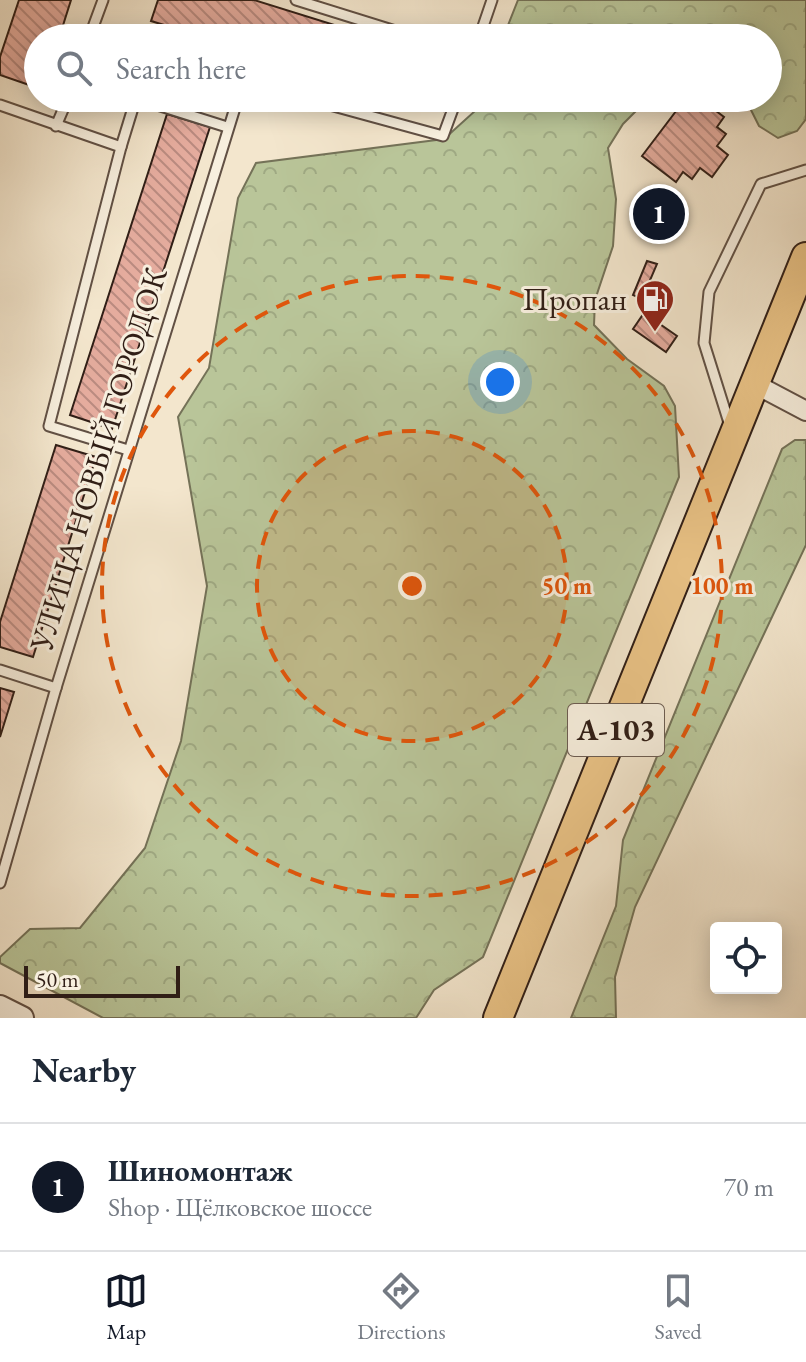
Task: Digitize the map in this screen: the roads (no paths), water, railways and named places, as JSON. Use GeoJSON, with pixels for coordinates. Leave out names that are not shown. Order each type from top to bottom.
{"type":"FeatureCollection","features":[{"type":"Feature","properties":{"kind":"main road","name":"А-103"},"geometry":{"type":"LineString","coordinates":[[498,1018],[806,257]]}},
{"type":"Feature","properties":{"kind":"street"},"geometry":{"type":"LineString","coordinates":[[755,384],[806,411]]}},
{"type":"Feature","properties":{"kind":"street"},"geometry":{"type":"LineString","coordinates":[[0,1007],[22,1018]]}},
{"type":"Feature","properties":{"kind":"lane"},"geometry":{"type":"LineString","coordinates":[[94,24],[103,0]]}},
{"type":"Feature","properties":{"kind":"lane"},"geometry":{"type":"LineString","coordinates":[[296,0],[373,24]]}},
{"type":"Feature","properties":{"kind":"lane"},"geometry":{"type":"LineString","coordinates":[[484,24],[492,0]]}},
{"type":"Feature","properties":{"kind":"lane"},"geometry":{"type":"LineString","coordinates":[[0,105],[121,147]]}},
{"type":"Feature","properties":{"kind":"lane"},"geometry":{"type":"LineString","coordinates":[[56,126],[62,112]]}},
{"type":"Feature","properties":{"kind":"lane"},"geometry":{"type":"LineString","coordinates":[[128,450],[49,426],[131,112]]}},
{"type":"Feature","properties":{"kind":"lane"},"geometry":{"type":"LineString","coordinates":[[179,112],[227,127]]}},
{"type":"Feature","properties":{"kind":"lane","name":"УЛИЦА НОВЫЙ ГОРОДОК"},"geometry":{"type":"LineString","coordinates":[[0,883],[56,688],[233,112]]}},
{"type":"Feature","properties":{"kind":"lane"},"geometry":{"type":"LineString","coordinates":[[355,112],[443,136],[452,112]]}},
{"type":"Feature","properties":{"kind":"lane"},"geometry":{"type":"LineString","coordinates":[[734,440],[704,343],[709,292],[761,184],[806,170]]}},
{"type":"Feature","properties":{"kind":"lane"},"geometry":{"type":"LineString","coordinates":[[0,670],[56,688]]}},
{"type":"Feature","properties":{"kind":"place","name":"Шиномонтаж"},"geometry":{"type":"Point","coordinates":[659,214]}},
{"type":"Feature","properties":{"kind":"place","name":"Пропан"},"geometry":{"type":"Point","coordinates":[655,333]}}]}
